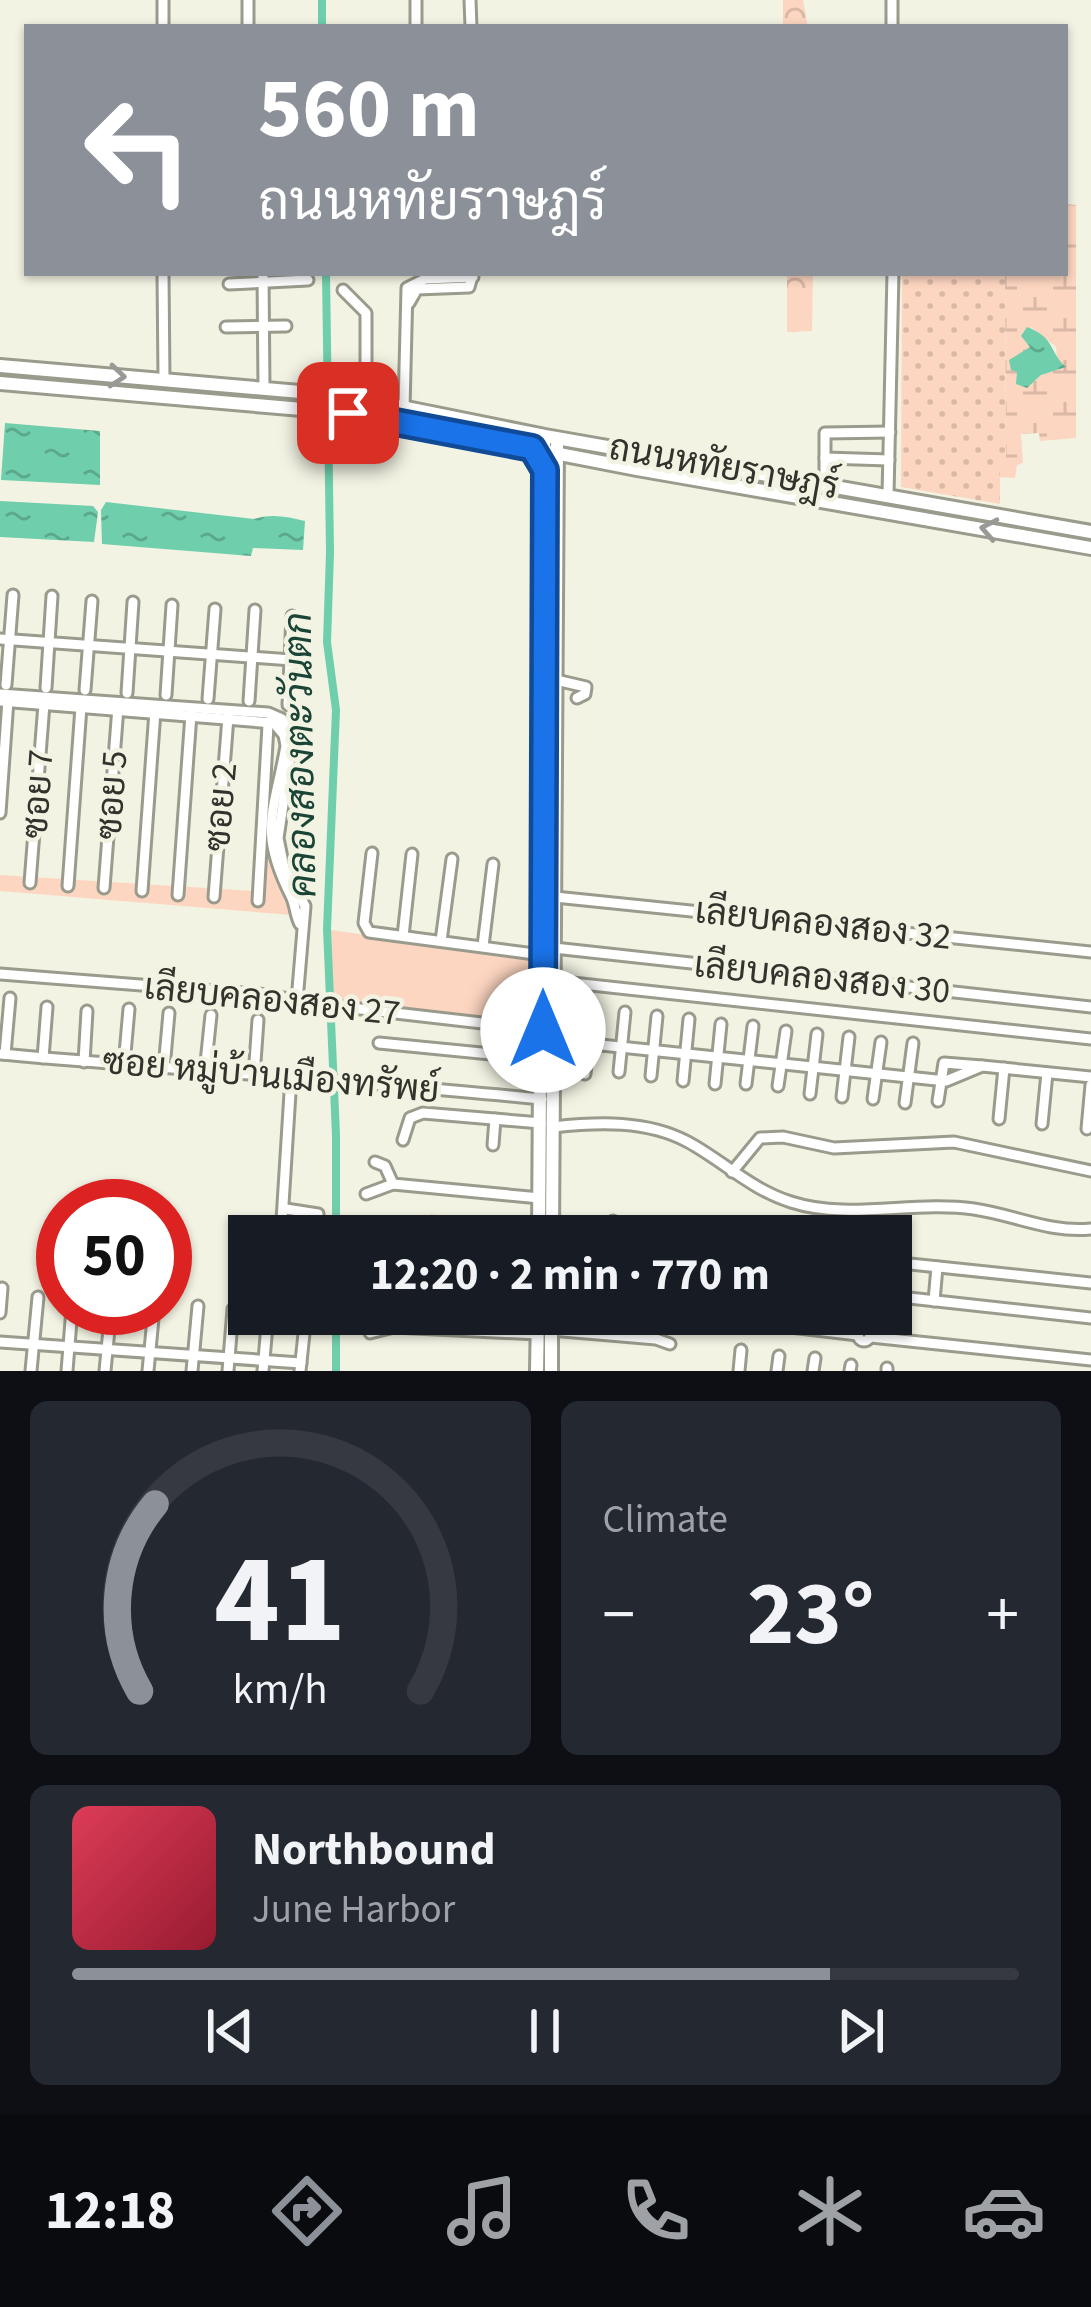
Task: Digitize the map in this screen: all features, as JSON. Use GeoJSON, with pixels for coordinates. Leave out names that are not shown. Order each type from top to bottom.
{"type":"FeatureCollection","features":[{"type":"Feature","properties":{"kind":"main road","name":"ถนนหทัยราษฎร์"},"geometry":{"type":"LineString","coordinates":[[0,366],[347,396],[547,445],[576,458],[1091,532]]}},
{"type":"Feature","properties":{"kind":"main road","name":"ถนนหทัยราษฎร์"},"geometry":{"type":"LineString","coordinates":[[0,383],[311,408],[825,484],[1091,548]]}},
{"type":"Feature","properties":{"kind":"main road"},"geometry":{"type":"LineString","coordinates":[[540,1215],[547,1125],[542,1059],[554,981],[548,951],[555,897],[549,779],[556,680],[547,445]]}},
{"type":"Feature","properties":{"kind":"main road"},"geometry":{"type":"LineString","coordinates":[[547,445],[551,473],[547,1125],[551,1215]]}},
{"type":"Feature","properties":{"kind":"main road"},"geometry":{"type":"LineString","coordinates":[[551,473],[576,458]]}},
{"type":"Feature","properties":{"kind":"main road"},"geometry":{"type":"LineString","coordinates":[[537,1371],[543,1335]]}},
{"type":"Feature","properties":{"kind":"main road"},"geometry":{"type":"LineString","coordinates":[[544,1335],[550,1371]]}},
{"type":"Feature","properties":{"kind":"street"},"geometry":{"type":"LineString","coordinates":[[163,276],[164,380]]}},
{"type":"Feature","properties":{"kind":"street"},"geometry":{"type":"LineString","coordinates":[[404,408],[405,310],[414,292],[420,281],[466,289],[473,276]]}},
{"type":"Feature","properties":{"kind":"street"},"geometry":{"type":"LineString","coordinates":[[888,502],[893,276]]}},
{"type":"Feature","properties":{"kind":"street"},"geometry":{"type":"LineString","coordinates":[[263,278],[264,389]]}},
{"type":"Feature","properties":{"kind":"street"},"geometry":{"type":"LineString","coordinates":[[229,284],[263,278],[308,280]]}},
{"type":"Feature","properties":{"kind":"street"},"geometry":{"type":"LineString","coordinates":[[343,290],[366,313],[366,400]]}},
{"type":"Feature","properties":{"kind":"street"},"geometry":{"type":"LineString","coordinates":[[226,327],[286,326]]}},
{"type":"Feature","properties":{"kind":"street"},"geometry":{"type":"LineString","coordinates":[[825,484],[825,434],[890,432]]}},
{"type":"Feature","properties":{"kind":"street"},"geometry":{"type":"LineString","coordinates":[[825,458],[889,460]]}},
{"type":"Feature","properties":{"kind":"street"},"geometry":{"type":"LineString","coordinates":[[0,813],[5,639],[13,595]]}},
{"type":"Feature","properties":{"kind":"street"},"geometry":{"type":"LineString","coordinates":[[46,688],[52,596]]}},
{"type":"Feature","properties":{"kind":"street"},"geometry":{"type":"LineString","coordinates":[[85,690],[92,601]]}},
{"type":"Feature","properties":{"kind":"street","name":"ซอย 5"},"geometry":{"type":"LineString","coordinates":[[104,887],[133,602]]}},
{"type":"Feature","properties":{"kind":"street"},"geometry":{"type":"LineString","coordinates":[[166,695],[172,605]]}},
{"type":"Feature","properties":{"kind":"street"},"geometry":{"type":"LineString","coordinates":[[208,699],[215,609]]}},
{"type":"Feature","properties":{"kind":"street"},"geometry":{"type":"LineString","coordinates":[[249,701],[255,610]]}},
{"type":"Feature","properties":{"kind":"street"},"geometry":{"type":"LineString","coordinates":[[288,705],[292,616]]}},
{"type":"Feature","properties":{"kind":"street"},"geometry":{"type":"LineString","coordinates":[[5,639],[305,661]]}},
{"type":"Feature","properties":{"kind":"street"},"geometry":{"type":"LineString","coordinates":[[556,680],[586,687],[578,698]]}},
{"type":"Feature","properties":{"kind":"street"},"geometry":{"type":"LineString","coordinates":[[4,695],[276,715],[291,731],[294,747],[272,810]]}},
{"type":"Feature","properties":{"kind":"street"},"geometry":{"type":"LineString","coordinates":[[4,695],[44,704],[121,701],[155,711],[269,720],[284,735],[286,746],[258,901]]}},
{"type":"Feature","properties":{"kind":"street","name":"ซอย 7"},"geometry":{"type":"LineString","coordinates":[[30,883],[44,704]]}},
{"type":"Feature","properties":{"kind":"street"},"geometry":{"type":"LineString","coordinates":[[68,886],[81,706]]}},
{"type":"Feature","properties":{"kind":"street"},"geometry":{"type":"LineString","coordinates":[[142,892],[155,711]]}},
{"type":"Feature","properties":{"kind":"street"},"geometry":{"type":"LineString","coordinates":[[178,895],[190,714]]}},
{"type":"Feature","properties":{"kind":"street","name":"ซอย 2"},"geometry":{"type":"LineString","coordinates":[[214,898],[228,717]]}},
{"type":"Feature","properties":{"kind":"street"},"geometry":{"type":"LineString","coordinates":[[268,725],[270,844],[300,924],[297,1001]]}},
{"type":"Feature","properties":{"kind":"street"},"geometry":{"type":"LineString","coordinates":[[372,853],[364,929],[403,936],[412,854]]}},
{"type":"Feature","properties":{"kind":"street"},"geometry":{"type":"LineString","coordinates":[[441,941],[452,859]]}},
{"type":"Feature","properties":{"kind":"street"},"geometry":{"type":"LineString","coordinates":[[483,946],[493,864]]}},
{"type":"Feature","properties":{"kind":"street","name":"เลียบคลองสอง 32"},"geometry":{"type":"LineString","coordinates":[[555,897],[1091,952]]}},
{"type":"Feature","properties":{"kind":"street","name":"เลียบคลองสอง 30"},"geometry":{"type":"LineString","coordinates":[[403,936],[1091,1007]]}},
{"type":"Feature","properties":{"kind":"street","name":"เลียบคลองสอง 27"},"geometry":{"type":"LineString","coordinates":[[0,974],[270,995],[588,1044],[941,1080]]}},
{"type":"Feature","properties":{"kind":"street"},"geometry":{"type":"LineString","coordinates":[[554,981],[1091,1039]]}},
{"type":"Feature","properties":{"kind":"street"},"geometry":{"type":"LineString","coordinates":[[2,1054],[10,998]]}},
{"type":"Feature","properties":{"kind":"street"},"geometry":{"type":"LineString","coordinates":[[43,1058],[47,1007]]}},
{"type":"Feature","properties":{"kind":"street"},"geometry":{"type":"LineString","coordinates":[[586,1074],[592,1009]]}},
{"type":"Feature","properties":{"kind":"street"},"geometry":{"type":"LineString","coordinates":[[124,1065],[129,1010]]}},
{"type":"Feature","properties":{"kind":"street"},"geometry":{"type":"LineString","coordinates":[[84,1061],[87,1011]]}},
{"type":"Feature","properties":{"kind":"street"},"geometry":{"type":"LineString","coordinates":[[619,1072],[625,1012]]}},
{"type":"Feature","properties":{"kind":"street"},"geometry":{"type":"LineString","coordinates":[[164,1069],[169,1013]]}},
{"type":"Feature","properties":{"kind":"street"},"geometry":{"type":"LineString","coordinates":[[206,1072],[211,1015]]}},
{"type":"Feature","properties":{"kind":"street"},"geometry":{"type":"LineString","coordinates":[[651,1076],[657,1016]]}},
{"type":"Feature","properties":{"kind":"street"},"geometry":{"type":"LineString","coordinates":[[683,1081],[689,1019]]}},
{"type":"Feature","properties":{"kind":"street"},"geometry":{"type":"LineString","coordinates":[[254,1076],[258,1020]]}},
{"type":"Feature","properties":{"kind":"street"},"geometry":{"type":"LineString","coordinates":[[715,1084],[721,1024]]}},
{"type":"Feature","properties":{"kind":"street"},"geometry":{"type":"LineString","coordinates":[[746,1084],[753,1026]]}},
{"type":"Feature","properties":{"kind":"street"},"geometry":{"type":"LineString","coordinates":[[778,1086],[786,1031]]}},
{"type":"Feature","properties":{"kind":"street"},"geometry":{"type":"LineString","coordinates":[[810,1094],[817,1034]]}},
{"type":"Feature","properties":{"kind":"street"},"geometry":{"type":"LineString","coordinates":[[842,1097],[849,1037]]}},
{"type":"Feature","properties":{"kind":"street"},"geometry":{"type":"LineString","coordinates":[[873,1099],[881,1042]]}},
{"type":"Feature","properties":{"kind":"street"},"geometry":{"type":"LineString","coordinates":[[379,1043],[542,1059]]}},
{"type":"Feature","properties":{"kind":"street"},"geometry":{"type":"LineString","coordinates":[[905,1103],[913,1043]]}},
{"type":"Feature","properties":{"kind":"street"},"geometry":{"type":"LineString","coordinates":[[938,1101],[945,1046]]}},
{"type":"Feature","properties":{"kind":"street","name":"ซอย หมู่บ้านเมืองทรัพย์"},"geometry":{"type":"LineString","coordinates":[[2,1054],[542,1100]]}},
{"type":"Feature","properties":{"kind":"street"},"geometry":{"type":"LineString","coordinates":[[944,1064],[1091,1081],[1087,1130]]}},
{"type":"Feature","properties":{"kind":"street"},"geometry":{"type":"LineString","coordinates":[[941,1080],[982,1066]]}},
{"type":"Feature","properties":{"kind":"street"},"geometry":{"type":"LineString","coordinates":[[999,1120],[1004,1069]]}},
{"type":"Feature","properties":{"kind":"street"},"geometry":{"type":"LineString","coordinates":[[1042,1124],[1047,1073]]}},
{"type":"Feature","properties":{"kind":"street"},"geometry":{"type":"LineString","coordinates":[[285,1215],[292,1077]]}},
{"type":"Feature","properties":{"kind":"street"},"geometry":{"type":"LineString","coordinates":[[403,1140],[407,1123],[416,1114],[650,1128],[691,1144],[780,1198],[812,1207],[939,1205],[991,1211],[1053,1229],[1091,1229]]}},
{"type":"Feature","properties":{"kind":"street"},"geometry":{"type":"LineString","coordinates":[[493,1145],[495,1118]]}},
{"type":"Feature","properties":{"kind":"street"},"geometry":{"type":"LineString","coordinates":[[732,1172],[760,1138],[783,1137],[834,1148],[968,1144],[1091,1172]]}},
{"type":"Feature","properties":{"kind":"street"},"geometry":{"type":"LineString","coordinates":[[375,1162],[386,1166],[393,1184]]}},
{"type":"Feature","properties":{"kind":"street"},"geometry":{"type":"LineString","coordinates":[[366,1194],[393,1184],[540,1198]]}},
{"type":"Feature","properties":{"kind":"street"},"geometry":{"type":"LineString","coordinates":[[286,1209],[319,1215]]}},
{"type":"Feature","properties":{"kind":"street"},"geometry":{"type":"LineString","coordinates":[[912,1264],[1091,1283]]}},
{"type":"Feature","properties":{"kind":"street"},"geometry":{"type":"LineString","coordinates":[[934,1301],[938,1267]]}},
{"type":"Feature","properties":{"kind":"street"},"geometry":{"type":"LineString","coordinates":[[0,1313],[2,1288]]}},
{"type":"Feature","properties":{"kind":"street"},"geometry":{"type":"LineString","coordinates":[[912,1299],[1091,1318]]}},
{"type":"Feature","properties":{"kind":"street"},"geometry":{"type":"LineString","coordinates":[[192,1371],[198,1306]]}},
{"type":"Feature","properties":{"kind":"street"},"geometry":{"type":"LineString","coordinates":[[31,1371],[36,1321]]}},
{"type":"Feature","properties":{"kind":"street"},"geometry":{"type":"LineString","coordinates":[[67,1371],[71,1335]]}},
{"type":"Feature","properties":{"kind":"street"},"geometry":{"type":"LineString","coordinates":[[105,1371],[108,1335]]}},
{"type":"Feature","properties":{"kind":"street"},"geometry":{"type":"LineString","coordinates":[[148,1371],[151,1335]]}},
{"type":"Feature","properties":{"kind":"street"},"geometry":{"type":"LineString","coordinates":[[228,1371],[231,1335]]}},
{"type":"Feature","properties":{"kind":"street"},"geometry":{"type":"LineString","coordinates":[[264,1366],[266,1335]]}},
{"type":"Feature","properties":{"kind":"street"},"geometry":{"type":"LineString","coordinates":[[0,1342],[150,1350],[301,1367],[304,1335]]}},
{"type":"Feature","properties":{"kind":"street"},"geometry":{"type":"LineString","coordinates":[[586,1335],[670,1344]]}},
{"type":"Feature","properties":{"kind":"street"},"geometry":{"type":"LineString","coordinates":[[858,1335],[862,1342],[871,1337],[1091,1360]]}},
{"type":"Feature","properties":{"kind":"street"},"geometry":{"type":"LineString","coordinates":[[739,1371],[741,1350]]}},
{"type":"Feature","properties":{"kind":"street"},"geometry":{"type":"LineString","coordinates":[[777,1371],[778,1356]]}},
{"type":"Feature","properties":{"kind":"street"},"geometry":{"type":"LineString","coordinates":[[813,1371],[815,1358]]}},
{"type":"Feature","properties":{"kind":"street"},"geometry":{"type":"LineString","coordinates":[[1072,1371],[1073,1358]]}},
{"type":"Feature","properties":{"kind":"green space"},"geometry":{"type":"Polygon","coordinates":[[[783,0],[803,0],[807,24],[783,24],[783,0]]]}},
{"type":"Feature","properties":{"kind":"green space"},"geometry":{"type":"Polygon","coordinates":[[[1068,204],[1076,205],[1076,438],[1040,441],[1039,433],[1021,434],[1023,463],[1017,465],[1015,478],[1000,477],[1000,461],[1006,459],[1005,276],[1068,276],[1068,204]],[[1031,327],[1032,346],[1017,371],[1027,387],[1058,368],[1056,347],[1031,327]]]}},
{"type":"Feature","properties":{"kind":"green space"},"geometry":{"type":"Polygon","coordinates":[[[787,276],[813,276],[812,331],[787,332],[787,276]]]}},
{"type":"Feature","properties":{"kind":"green space"},"geometry":{"type":"Polygon","coordinates":[[[902,276],[1005,276],[1006,460],[1000,462],[1000,504],[901,487],[902,276]]]}},
{"type":"Feature","properties":{"kind":"green space"},"geometry":{"type":"Polygon","coordinates":[[[268,854],[290,900],[292,915],[0,891],[0,875],[254,891],[268,854]]]}},
{"type":"Feature","properties":{"kind":"green space"},"geometry":{"type":"Polygon","coordinates":[[[331,930],[531,958],[533,1024],[329,1007],[331,930]]]}},
{"type":"Feature","properties":{"kind":"water"},"geometry":{"type":"Polygon","coordinates":[[[1027,327],[1047,340],[1066,367],[1041,375],[1027,388],[1016,384],[1017,372],[1011,370],[1009,360],[1030,347],[1021,336],[1027,327]]]}},
{"type":"Feature","properties":{"kind":"water"},"geometry":{"type":"Polygon","coordinates":[[[5,423],[100,431],[100,485],[1,480],[5,423]]]}},
{"type":"Feature","properties":{"kind":"water"},"geometry":{"type":"Polygon","coordinates":[[[0,501],[93,506],[98,512],[94,542],[0,537],[0,501]]]}},
{"type":"Feature","properties":{"kind":"water"},"geometry":{"type":"Polygon","coordinates":[[[106,502],[305,521],[303,550],[253,548],[251,556],[102,544],[101,510],[106,502]]]}},
{"type":"Feature","properties":{"kind":"waterway","name":"คลองสองตะวันตก"},"geometry":{"type":"LineString","coordinates":[[322,0],[322,24]]}},
{"type":"Feature","properties":{"kind":"waterway","name":"คลองสองตะวันตก"},"geometry":{"type":"LineString","coordinates":[[326,276],[327,642],[336,710],[327,929],[336,1215]]}},
{"type":"Feature","properties":{"kind":"waterway","name":"คลองสองตะวันตก"},"geometry":{"type":"LineString","coordinates":[[336,1335],[336,1371]]}},
{"type":"Feature","properties":{"kind":"route"},"geometry":{"type":"LineString","coordinates":[[348,413],[532,448],[545,470],[543,1030]]}}]}
